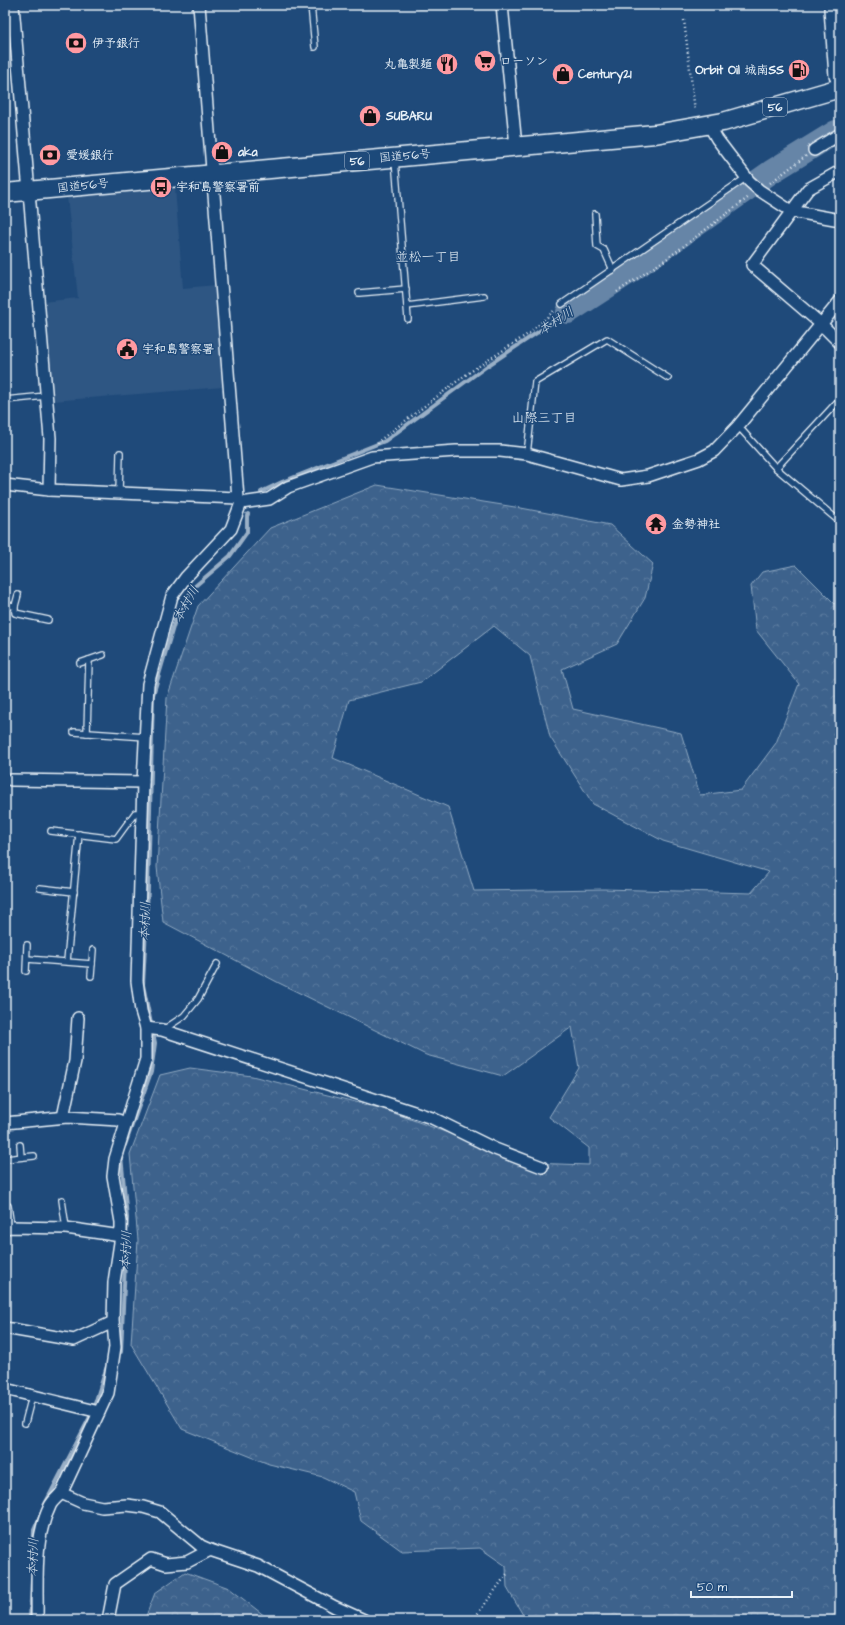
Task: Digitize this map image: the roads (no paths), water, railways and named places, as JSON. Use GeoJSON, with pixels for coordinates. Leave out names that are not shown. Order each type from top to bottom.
{"type":"FeatureCollection","features":[{"type":"Feature","properties":{"kind":"highway","name":"56"},"geometry":{"type":"LineString","coordinates":[[703,126],[840,88]]}},
{"type":"Feature","properties":{"kind":"highway","name":"国道56号"},"geometry":{"type":"LineString","coordinates":[[5,193],[655,134],[703,126]]}},
{"type":"Feature","properties":{"kind":"street"},"geometry":{"type":"LineString","coordinates":[[13,5],[50,438],[49,490]]}},
{"type":"Feature","properties":{"kind":"street"},"geometry":{"type":"LineString","coordinates":[[199,5],[240,501],[231,529],[186,577],[172,596],[148,684],[143,782],[137,981],[141,1011],[154,1030],[432,1118],[495,1149],[542,1167]]}},
{"type":"Feature","properties":{"kind":"street"},"geometry":{"type":"LineString","coordinates":[[502,5],[516,146]]}},
{"type":"Feature","properties":{"kind":"street"},"geometry":{"type":"LineString","coordinates":[[830,9],[835,76],[840,88]]}},
{"type":"Feature","properties":{"kind":"street"},"geometry":{"type":"LineString","coordinates":[[703,126],[717,139],[753,184],[791,211],[840,220]]}},
{"type":"Feature","properties":{"kind":"street"},"geometry":{"type":"LineString","coordinates":[[814,150],[840,134]]}},
{"type":"Feature","properties":{"kind":"street"},"geometry":{"type":"LineString","coordinates":[[840,171],[808,189],[752,265],[821,324],[840,343]]}},
{"type":"Feature","properties":{"kind":"street"},"geometry":{"type":"LineString","coordinates":[[5,485],[49,490],[240,501],[269,499],[288,488],[372,457],[456,451],[500,451],[527,454],[621,480],[648,476],[699,459],[714,452],[738,426],[840,301]]}},
{"type":"Feature","properties":{"kind":"street"},"geometry":{"type":"LineString","coordinates":[[11,780],[143,782]]}},
{"type":"Feature","properties":{"kind":"street"},"geometry":{"type":"LineString","coordinates":[[63,1117],[75,1061],[78,1018]]}},
{"type":"Feature","properties":{"kind":"street"},"geometry":{"type":"LineString","coordinates":[[37,1620],[38,1557],[42,1527],[50,1505],[61,1494],[108,1393],[110,1385],[115,1347],[113,1322],[114,1282],[121,1236],[121,1222],[113,1176],[115,1159],[125,1123],[134,1101],[154,1030]]}},
{"type":"Feature","properties":{"kind":"street"},"geometry":{"type":"LineString","coordinates":[[5,1123],[63,1117],[118,1120],[125,1123]]}},
{"type":"Feature","properties":{"kind":"street"},"geometry":{"type":"LineString","coordinates":[[8,1227],[66,1228],[121,1236]]}},
{"type":"Feature","properties":{"kind":"street"},"geometry":{"type":"LineString","coordinates":[[5,1328],[74,1340],[113,1322]]}},
{"type":"Feature","properties":{"kind":"street"},"geometry":{"type":"LineString","coordinates":[[5,1389],[99,1412]]}},
{"type":"Feature","properties":{"kind":"street"},"geometry":{"type":"LineString","coordinates":[[61,1494],[84,1503],[102,1507],[127,1505],[143,1507],[160,1512],[201,1546],[258,1566],[335,1607],[364,1620]]}},
{"type":"Feature","properties":{"kind":"street"},"geometry":{"type":"LineString","coordinates":[[108,1620],[115,1584],[151,1559],[166,1564],[187,1562],[210,1550]]}},
{"type":"Feature","properties":{"kind":"lane"},"geometry":{"type":"LineString","coordinates":[[311,5],[315,46]]}},
{"type":"Feature","properties":{"kind":"lane"},"geometry":{"type":"LineString","coordinates":[[419,6],[426,5]]}},
{"type":"Feature","properties":{"kind":"lane"},"geometry":{"type":"LineString","coordinates":[[395,158],[408,319]]}},
{"type":"Feature","properties":{"kind":"lane"},"geometry":{"type":"LineString","coordinates":[[562,304],[612,270],[753,184]]}},
{"type":"Feature","properties":{"kind":"lane"},"geometry":{"type":"LineString","coordinates":[[595,214],[597,246],[604,250],[612,270]]}},
{"type":"Feature","properties":{"kind":"lane"},"geometry":{"type":"LineString","coordinates":[[359,293],[406,289]]}},
{"type":"Feature","properties":{"kind":"lane"},"geometry":{"type":"LineString","coordinates":[[407,306],[484,296]]}},
{"type":"Feature","properties":{"kind":"lane"},"geometry":{"type":"LineString","coordinates":[[527,454],[535,382],[607,339],[668,378]]}},
{"type":"Feature","properties":{"kind":"lane"},"geometry":{"type":"LineString","coordinates":[[5,400],[46,396]]}},
{"type":"Feature","properties":{"kind":"lane"},"geometry":{"type":"LineString","coordinates":[[776,468],[840,399]]}},
{"type":"Feature","properties":{"kind":"lane"},"geometry":{"type":"LineString","coordinates":[[738,426],[776,468],[840,522]]}},
{"type":"Feature","properties":{"kind":"lane"},"geometry":{"type":"LineString","coordinates":[[119,493],[120,453]]}},
{"type":"Feature","properties":{"kind":"lane"},"geometry":{"type":"LineString","coordinates":[[18,594],[15,613],[48,620]]}},
{"type":"Feature","properties":{"kind":"lane"},"geometry":{"type":"LineString","coordinates":[[5,605],[15,606]]}},
{"type":"Feature","properties":{"kind":"lane"},"geometry":{"type":"LineString","coordinates":[[80,663],[103,655]]}},
{"type":"Feature","properties":{"kind":"lane"},"geometry":{"type":"LineString","coordinates":[[87,733],[89,660]]}},
{"type":"Feature","properties":{"kind":"lane"},"geometry":{"type":"LineString","coordinates":[[74,732],[146,737]]}},
{"type":"Feature","properties":{"kind":"lane"},"geometry":{"type":"LineString","coordinates":[[51,830],[116,839],[135,813],[142,813]]}},
{"type":"Feature","properties":{"kind":"lane"},"geometry":{"type":"LineString","coordinates":[[67,961],[79,834]]}},
{"type":"Feature","properties":{"kind":"lane"},"geometry":{"type":"LineString","coordinates":[[40,888],[74,892]]}},
{"type":"Feature","properties":{"kind":"lane"},"geometry":{"type":"LineString","coordinates":[[26,971],[27,945]]}},
{"type":"Feature","properties":{"kind":"lane"},"geometry":{"type":"LineString","coordinates":[[91,976],[93,950]]}},
{"type":"Feature","properties":{"kind":"lane"},"geometry":{"type":"LineString","coordinates":[[26,959],[92,964]]}},
{"type":"Feature","properties":{"kind":"lane"},"geometry":{"type":"LineString","coordinates":[[154,1030],[184,1016],[198,999],[217,964]]}},
{"type":"Feature","properties":{"kind":"lane"},"geometry":{"type":"LineString","coordinates":[[20,1145],[21,1157]]}},
{"type":"Feature","properties":{"kind":"lane"},"geometry":{"type":"LineString","coordinates":[[5,1159],[34,1156]]}},
{"type":"Feature","properties":{"kind":"lane"},"geometry":{"type":"LineString","coordinates":[[62,1200],[66,1228]]}},
{"type":"Feature","properties":{"kind":"lane"},"geometry":{"type":"LineString","coordinates":[[8,1206],[8,1227]]}},
{"type":"Feature","properties":{"kind":"lane"},"geometry":{"type":"LineString","coordinates":[[25,1424],[32,1396]]}},
{"type":"Feature","properties":{"kind":"waterway","name":"本村川"},"geometry":{"type":"LineString","coordinates":[[568,312],[625,275],[771,172],[836,132]]}},
{"type":"Feature","properties":{"kind":"waterway","name":"本村川"},"geometry":{"type":"LineString","coordinates":[[261,492],[282,482],[385,441],[487,366],[568,312]]}},
{"type":"Feature","properties":{"kind":"waterway","name":"本村川"},"geometry":{"type":"LineString","coordinates":[[125,1145],[151,1072],[155,1043],[143,985],[148,888],[153,695],[176,617],[194,587],[230,556],[247,532],[248,514]]}},
{"type":"Feature","properties":{"kind":"waterway","name":"本村川"},"geometry":{"type":"LineString","coordinates":[[121,1352],[127,1218],[121,1156],[122,1153]]}},
{"type":"Feature","properties":{"kind":"waterway","name":"本村川"},"geometry":{"type":"LineString","coordinates":[[44,1506],[92,1413],[107,1366]]}},
{"type":"Feature","properties":{"kind":"waterway","name":"本村川"},"geometry":{"type":"LineString","coordinates":[[33,1556],[34,1530],[42,1512]]}},
{"type":"Feature","properties":{"kind":"waterway","name":"本村川"},"geometry":{"type":"LineString","coordinates":[[30,1620],[32,1578]]}},
{"type":"Feature","properties":{"kind":"place","name":"伊予銀行"},"geometry":{"type":"Point","coordinates":[76,43]}},
{"type":"Feature","properties":{"kind":"place","name":"ローソン"},"geometry":{"type":"Point","coordinates":[485,61]}},
{"type":"Feature","properties":{"kind":"place","name":"丸亀製麺"},"geometry":{"type":"Point","coordinates":[447,64]}},
{"type":"Feature","properties":{"kind":"place","name":"Orbit Oil 城南SS"},"geometry":{"type":"Point","coordinates":[799,70]}},
{"type":"Feature","properties":{"kind":"place","name":"Century21"},"geometry":{"type":"Point","coordinates":[563,74]}},
{"type":"Feature","properties":{"kind":"place","name":"SUBARU"},"geometry":{"type":"Point","coordinates":[370,116]}},
{"type":"Feature","properties":{"kind":"place","name":"aka"},"geometry":{"type":"Point","coordinates":[222,152]}},
{"type":"Feature","properties":{"kind":"place","name":"愛媛銀行"},"geometry":{"type":"Point","coordinates":[50,155]}},
{"type":"Feature","properties":{"kind":"place","name":"宇和島警察署前"},"geometry":{"type":"Point","coordinates":[161,187]}},
{"type":"Feature","properties":{"kind":"place","name":"宇和島警察署"},"geometry":{"type":"Point","coordinates":[127,349]}},
{"type":"Feature","properties":{"kind":"place","name":"金勢神社"},"geometry":{"type":"Point","coordinates":[656,524]}},
{"type":"Feature","properties":{"kind":"district","name":"並松一丁目"},"geometry":{"type":"Point","coordinates":[428,257]}},
{"type":"Feature","properties":{"kind":"district","name":"山際三丁目"},"geometry":{"type":"Point","coordinates":[544,418]}}]}
